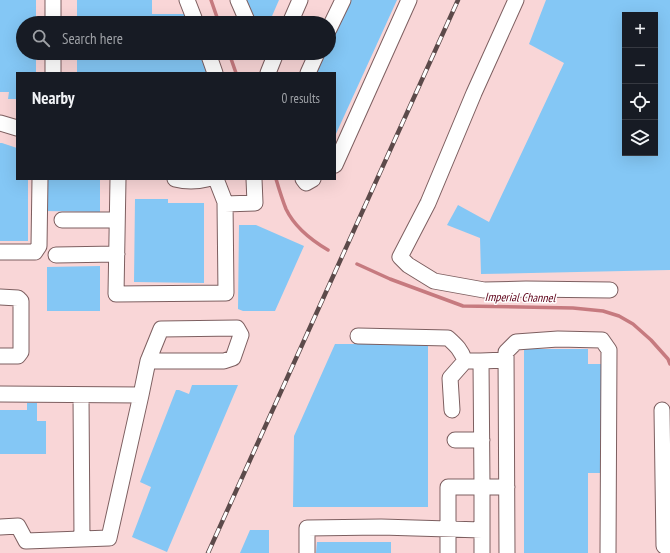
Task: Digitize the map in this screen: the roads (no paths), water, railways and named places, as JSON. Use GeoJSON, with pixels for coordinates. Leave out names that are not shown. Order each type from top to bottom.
{"type":"FeatureCollection","features":[{"type":"Feature","properties":{"kind":"street"},"geometry":{"type":"LineString","coordinates":[[53,0],[53,16]]}},
{"type":"Feature","properties":{"kind":"street"},"geometry":{"type":"LineString","coordinates":[[187,0],[193,16]]}},
{"type":"Feature","properties":{"kind":"street"},"geometry":{"type":"LineString","coordinates":[[238,0],[245,16]]}},
{"type":"Feature","properties":{"kind":"street"},"geometry":{"type":"LineString","coordinates":[[293,16],[300,0]]}},
{"type":"Feature","properties":{"kind":"street"},"geometry":{"type":"LineString","coordinates":[[335,16],[343,0]]}},
{"type":"Feature","properties":{"kind":"street"},"geometry":{"type":"LineString","coordinates":[[336,163],[409,0]]}},
{"type":"Feature","properties":{"kind":"street"},"geometry":{"type":"LineString","coordinates":[[516,0],[474,93],[428,203],[400,257],[408,266],[434,281],[484,290],[610,290]]}},
{"type":"Feature","properties":{"kind":"street"},"geometry":{"type":"LineString","coordinates":[[53,60],[53,72]]}},
{"type":"Feature","properties":{"kind":"street"},"geometry":{"type":"LineString","coordinates":[[210,60],[215,72]]}},
{"type":"Feature","properties":{"kind":"street"},"geometry":{"type":"LineString","coordinates":[[268,72],[270,60]]}},
{"type":"Feature","properties":{"kind":"street"},"geometry":{"type":"LineString","coordinates":[[308,72],[314,60]]}},
{"type":"Feature","properties":{"kind":"street"},"geometry":{"type":"LineString","coordinates":[[0,123],[16,128]]}},
{"type":"Feature","properties":{"kind":"street"},"geometry":{"type":"LineString","coordinates":[[0,252],[34,252],[39,246],[40,180]]}},
{"type":"Feature","properties":{"kind":"street"},"geometry":{"type":"LineString","coordinates":[[118,180],[116,294],[226,293],[225,204],[216,180]]}},
{"type":"Feature","properties":{"kind":"street"},"geometry":{"type":"LineString","coordinates":[[181,180],[194,182],[203,180]]}},
{"type":"Feature","properties":{"kind":"street"},"geometry":{"type":"LineString","coordinates":[[225,204],[255,202],[254,180]]}},
{"type":"Feature","properties":{"kind":"street"},"geometry":{"type":"LineString","coordinates":[[304,180],[306,184],[312,180]]}},
{"type":"Feature","properties":{"kind":"street"},"geometry":{"type":"LineString","coordinates":[[62,220],[117,220]]}},
{"type":"Feature","properties":{"kind":"street"},"geometry":{"type":"LineString","coordinates":[[56,255],[117,254]]}},
{"type":"Feature","properties":{"kind":"street"},"geometry":{"type":"LineString","coordinates":[[0,297],[18,298],[21,302],[21,352],[18,356],[0,356]]}},
{"type":"Feature","properties":{"kind":"street"},"geometry":{"type":"LineString","coordinates":[[0,527],[18,526],[26,541],[109,538],[148,362],[161,329],[237,328],[241,335],[233,358],[224,362],[148,362]]}},
{"type":"Feature","properties":{"kind":"street"},"geometry":{"type":"LineString","coordinates":[[358,336],[448,338],[462,353],[465,362]]}},
{"type":"Feature","properties":{"kind":"street"},"geometry":{"type":"LineString","coordinates":[[507,553],[506,352],[516,342],[602,340],[609,350],[608,553]]}},
{"type":"Feature","properties":{"kind":"street"},"geometry":{"type":"LineString","coordinates":[[481,360],[482,553]]}},
{"type":"Feature","properties":{"kind":"street"},"geometry":{"type":"LineString","coordinates":[[452,410],[450,378],[465,362],[481,360],[506,360]]}},
{"type":"Feature","properties":{"kind":"street"},"geometry":{"type":"LineString","coordinates":[[0,394],[141,395]]}},
{"type":"Feature","properties":{"kind":"street"},"geometry":{"type":"LineString","coordinates":[[82,394],[82,539]]}},
{"type":"Feature","properties":{"kind":"street"},"geometry":{"type":"LineString","coordinates":[[662,410],[666,549]]}},
{"type":"Feature","properties":{"kind":"street"},"geometry":{"type":"LineString","coordinates":[[454,440],[482,440]]}},
{"type":"Feature","properties":{"kind":"street"},"geometry":{"type":"LineString","coordinates":[[448,553],[448,487],[507,487]]}},
{"type":"Feature","properties":{"kind":"street"},"geometry":{"type":"LineString","coordinates":[[306,553],[307,528],[381,527],[482,530]]}},
{"type":"Feature","properties":{"kind":"waterway","name":"Imperial Channel"},"geometry":{"type":"LineString","coordinates":[[211,0],[217,16]]}},
{"type":"Feature","properties":{"kind":"waterway","name":"Imperial Channel"},"geometry":{"type":"LineString","coordinates":[[231,60],[236,72]]}},
{"type":"Feature","properties":{"kind":"waterway","name":"Imperial Channel"},"geometry":{"type":"LineString","coordinates":[[276,180],[286,209],[294,222],[310,238],[328,250]]}},
{"type":"Feature","properties":{"kind":"waterway","name":"Imperial Channel"},"geometry":{"type":"LineString","coordinates":[[357,264],[390,279],[463,306],[573,308],[603,311],[619,316],[633,324],[651,340],[668,359],[670,364]]}},
{"type":"Feature","properties":{"kind":"railway"},"geometry":{"type":"LineString","coordinates":[[208,553],[458,0]]}}]}
